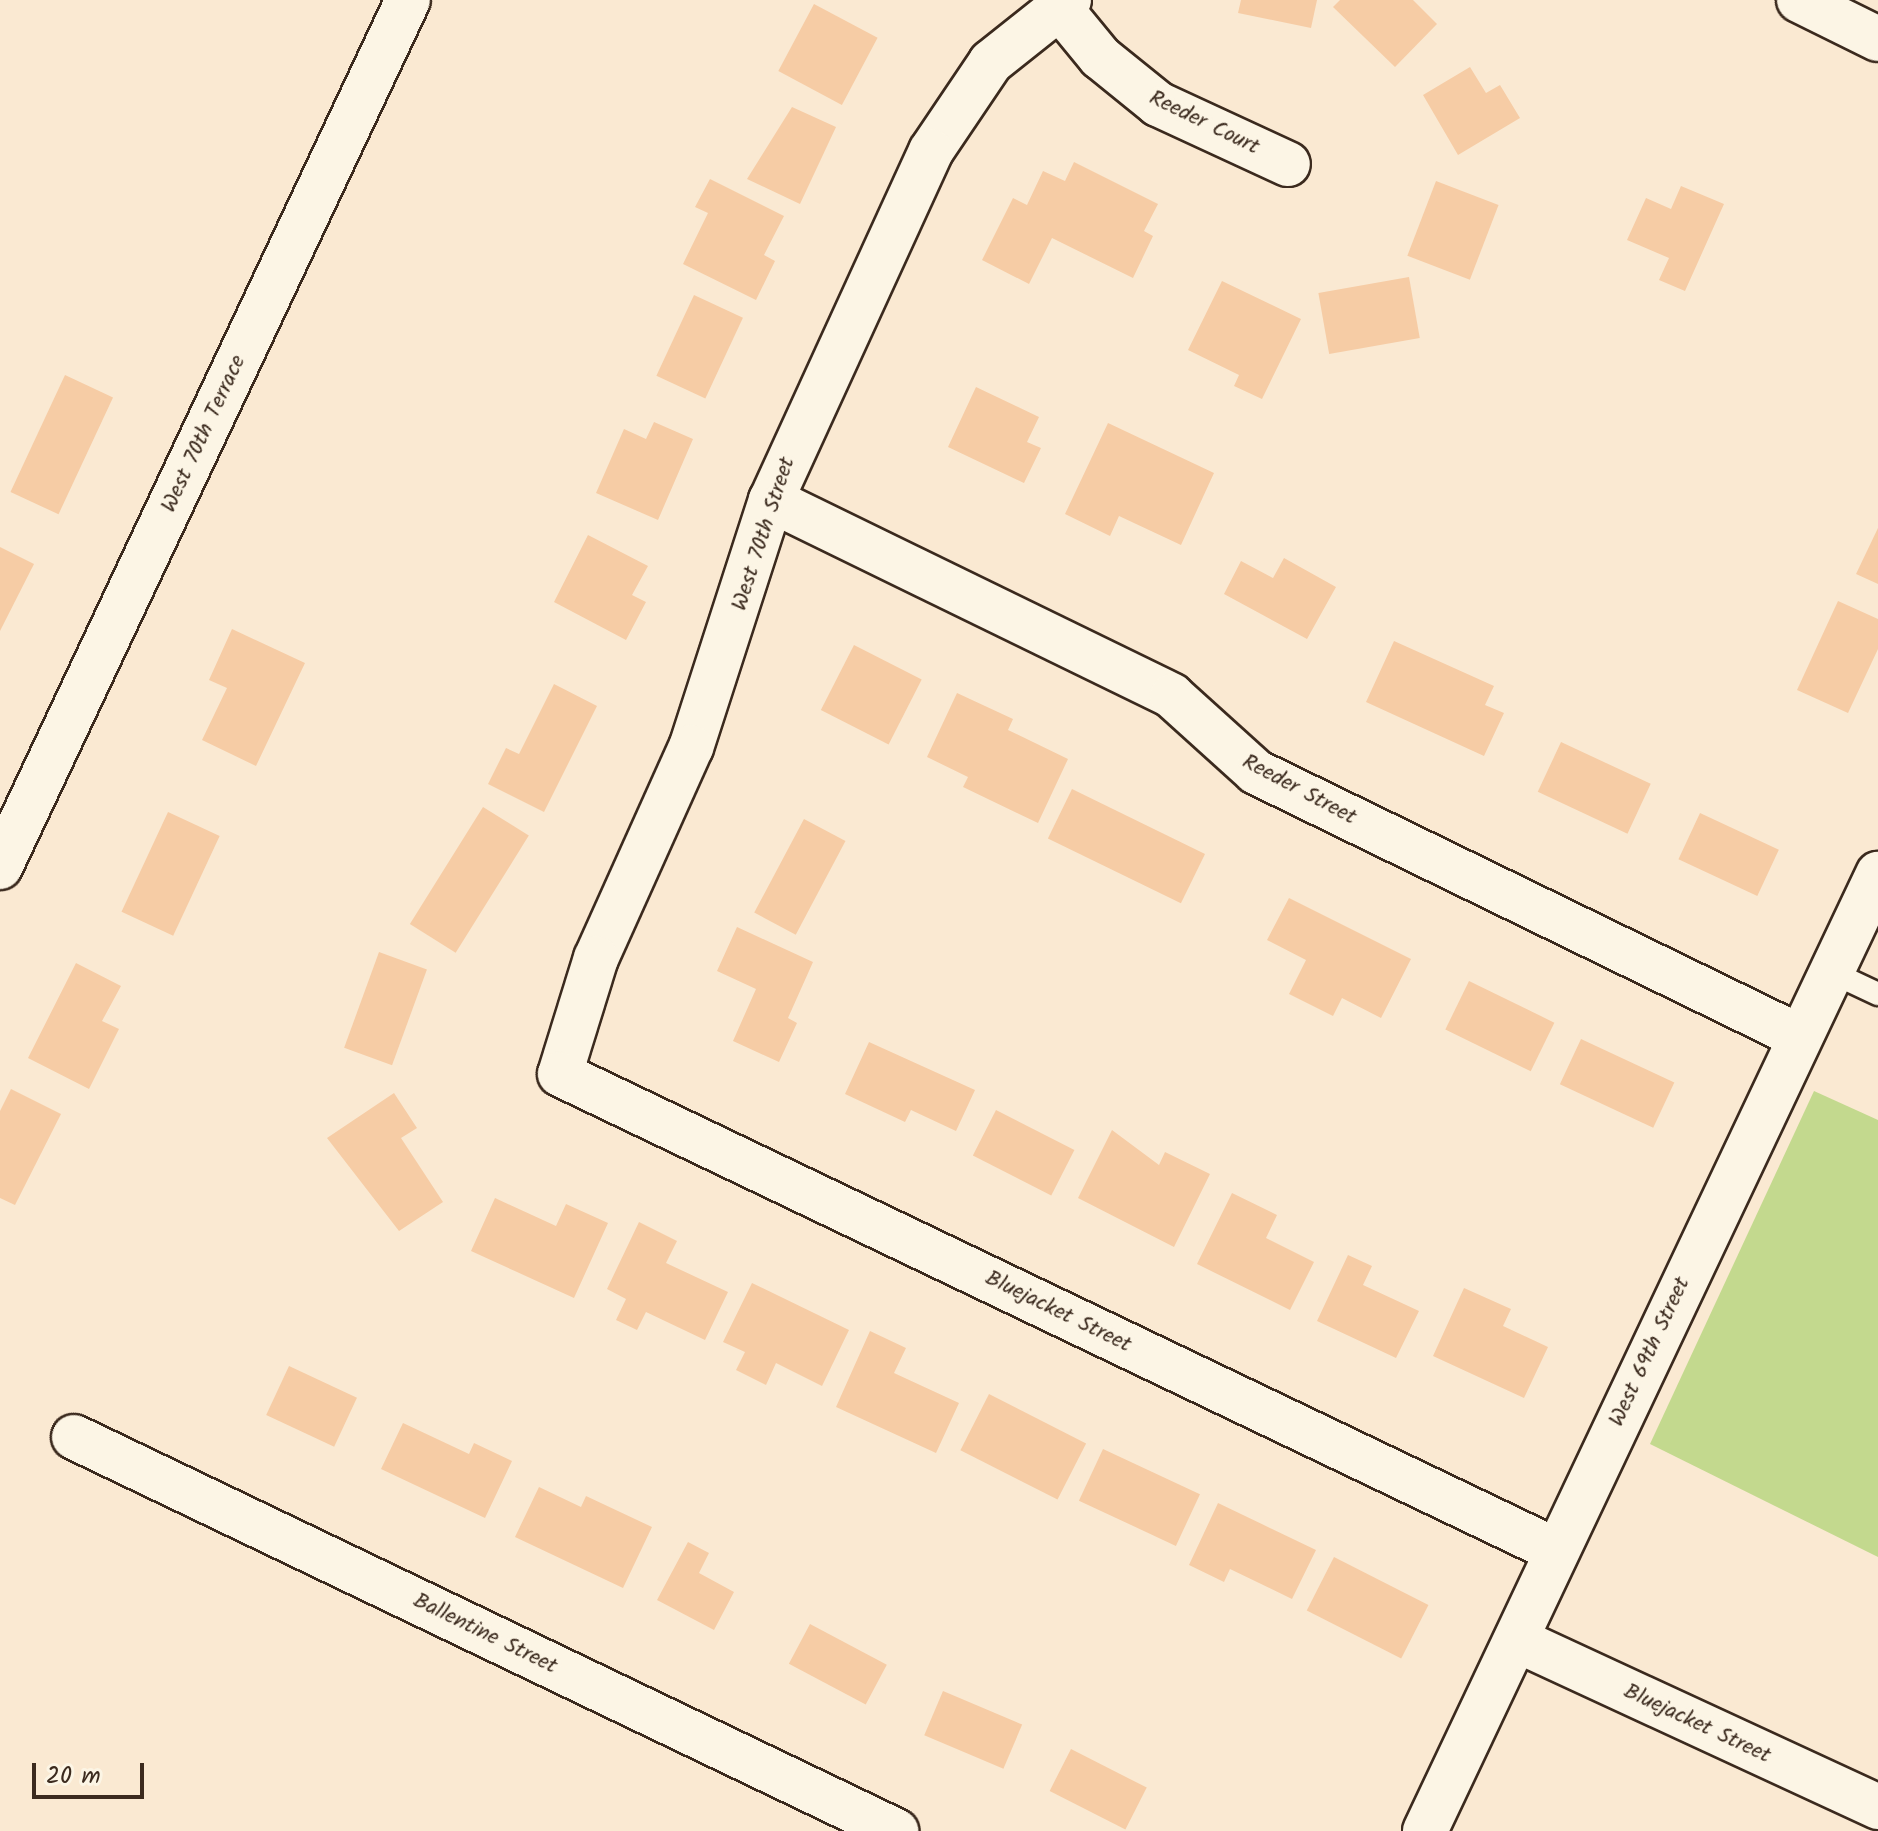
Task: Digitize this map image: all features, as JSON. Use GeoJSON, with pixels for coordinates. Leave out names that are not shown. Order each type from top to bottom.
{"type":"FeatureCollection","features":[{"type":"Feature","properties":{"kind":"street","name":"West 70th Terrace"},"geometry":{"type":"LineString","coordinates":[[0,867],[408,0]]}},
{"type":"Feature","properties":{"kind":"street"},"geometry":{"type":"LineString","coordinates":[[1799,0],[1878,39]]}},
{"type":"Feature","properties":{"kind":"street","name":"Reeder Court"},"geometry":{"type":"LineString","coordinates":[[1064,3],[1100,57],[1158,104],[1288,164]]}},
{"type":"Feature","properties":{"kind":"street","name":"West 70th Street"},"geometry":{"type":"LineString","coordinates":[[560,1074],[596,958],[691,747],[771,500],[948,119],[991,62],[1064,3]]}},
{"type":"Feature","properties":{"kind":"street","name":"Reeder Street"},"geometry":{"type":"LineString","coordinates":[[771,500],[1172,696],[1256,772],[1800,1037]]}},
{"type":"Feature","properties":{"kind":"street","name":"West 69th Street"},"geometry":{"type":"LineString","coordinates":[[1425,1831],[1517,1640],[1555,1550],[1878,876]]}},
{"type":"Feature","properties":{"kind":"street","name":"Bluejacket Street"},"geometry":{"type":"LineString","coordinates":[[560,1074],[1555,1550]]}},
{"type":"Feature","properties":{"kind":"street","name":"Ballentine Street"},"geometry":{"type":"LineString","coordinates":[[74,1437],[896,1831]]}},
{"type":"Feature","properties":{"kind":"street","name":"Bluejacket Street"},"geometry":{"type":"LineString","coordinates":[[1517,1640],[1878,1807]]}},
{"type":"Feature","properties":{"kind":"lane"},"geometry":{"type":"LineString","coordinates":[[1831,972],[1878,994]]}},
{"type":"Feature","properties":{"kind":"green space"},"geometry":{"type":"Polygon","coordinates":[[[1814,1091],[1878,1120],[1878,1557],[1650,1444],[1814,1091]]]}},
{"type":"Feature","properties":{"kind":"building"},"geometry":{"type":"Polygon","coordinates":[[[1241,0],[1317,0],[1311,28],[1238,13],[1241,0]]]}},
{"type":"Feature","properties":{"kind":"building"},"geometry":{"type":"Polygon","coordinates":[[[1340,0],[1413,0],[1437,24],[1395,67],[1333,7],[1340,0]]]}},
{"type":"Feature","properties":{"kind":"building"},"geometry":{"type":"Polygon","coordinates":[[[814,4],[878,38],[842,105],[778,71],[814,4]]]}},
{"type":"Feature","properties":{"kind":"building"},"geometry":{"type":"Polygon","coordinates":[[[1470,67],[1486,93],[1500,85],[1520,118],[1458,155],[1423,95],[1470,67]]]}},
{"type":"Feature","properties":{"kind":"building"},"geometry":{"type":"Polygon","coordinates":[[[792,107],[836,127],[800,204],[747,179],[792,107]]]}},
{"type":"Feature","properties":{"kind":"building"},"geometry":{"type":"Polygon","coordinates":[[[1074,162],[1158,204],[1144,231],[1153,236],[1133,278],[1052,238],[1029,284],[982,260],[1013,198],[1027,205],[1043,171],[1065,181],[1074,162]]]}},
{"type":"Feature","properties":{"kind":"building"},"geometry":{"type":"Polygon","coordinates":[[[710,179],[784,216],[764,255],[775,261],[756,300],[683,264],[708,213],[695,207],[710,179]]]}},
{"type":"Feature","properties":{"kind":"building"},"geometry":{"type":"Polygon","coordinates":[[[1436,181],[1499,205],[1470,280],[1407,256],[1436,181]]]}},
{"type":"Feature","properties":{"kind":"building"},"geometry":{"type":"Polygon","coordinates":[[[1681,186],[1724,204],[1685,291],[1659,280],[1669,258],[1627,240],[1646,198],[1671,209],[1681,186]]]}},
{"type":"Feature","properties":{"kind":"building"},"geometry":{"type":"Polygon","coordinates":[[[1409,277],[1420,338],[1329,354],[1318,293],[1409,277]]]}},
{"type":"Feature","properties":{"kind":"building"},"geometry":{"type":"Polygon","coordinates":[[[1222,281],[1301,319],[1262,399],[1234,386],[1239,375],[1188,350],[1222,281]]]}},
{"type":"Feature","properties":{"kind":"building"},"geometry":{"type":"Polygon","coordinates":[[[694,295],[743,318],[705,398],[656,376],[694,295]]]}},
{"type":"Feature","properties":{"kind":"building"},"geometry":{"type":"Polygon","coordinates":[[[65,375],[113,397],[59,514],[10,492],[65,375]]]}},
{"type":"Feature","properties":{"kind":"building"},"geometry":{"type":"Polygon","coordinates":[[[976,387],[1039,417],[1027,442],[1041,448],[1024,483],[948,447],[976,387]]]}},
{"type":"Feature","properties":{"kind":"building"},"geometry":{"type":"Polygon","coordinates":[[[654,422],[693,439],[658,520],[596,493],[624,429],[646,439],[654,422]]]}},
{"type":"Feature","properties":{"kind":"building"},"geometry":{"type":"Polygon","coordinates":[[[1108,423],[1214,473],[1181,545],[1119,516],[1110,536],[1065,514],[1108,423]]]}},
{"type":"Feature","properties":{"kind":"building"},"geometry":{"type":"Polygon","coordinates":[[[1878,528],[1878,584],[1856,574],[1878,528]]]}},
{"type":"Feature","properties":{"kind":"building"},"geometry":{"type":"Polygon","coordinates":[[[588,535],[648,566],[632,595],[646,602],[626,640],[554,602],[588,535]]]}},
{"type":"Feature","properties":{"kind":"building"},"geometry":{"type":"Polygon","coordinates":[[[0,547],[34,564],[0,631],[0,547]]]}},
{"type":"Feature","properties":{"kind":"building"},"geometry":{"type":"Polygon","coordinates":[[[1284,558],[1336,587],[1307,639],[1224,594],[1241,561],[1273,578],[1284,558]]]}},
{"type":"Feature","properties":{"kind":"building"},"geometry":{"type":"Polygon","coordinates":[[[1838,601],[1878,619],[1878,649],[1848,713],[1797,690],[1838,601]]]}},
{"type":"Feature","properties":{"kind":"building"},"geometry":{"type":"Polygon","coordinates":[[[232,629],[305,663],[256,766],[202,740],[227,688],[209,680],[232,629]]]}},
{"type":"Feature","properties":{"kind":"building"},"geometry":{"type":"Polygon","coordinates":[[[1394,641],[1494,686],[1485,705],[1504,713],[1484,756],[1366,702],[1394,641]]]}},
{"type":"Feature","properties":{"kind":"building"},"geometry":{"type":"Polygon","coordinates":[[[854,645],[922,680],[889,745],[821,710],[854,645]]]}},
{"type":"Feature","properties":{"kind":"building"},"geometry":{"type":"Polygon","coordinates":[[[554,684],[597,706],[544,812],[488,784],[506,748],[519,754],[554,684]]]}},
{"type":"Feature","properties":{"kind":"building"},"geometry":{"type":"Polygon","coordinates":[[[957,693],[1013,719],[1008,730],[1068,759],[1038,823],[963,787],[968,777],[927,757],[957,693]]]}},
{"type":"Feature","properties":{"kind":"building"},"geometry":{"type":"Polygon","coordinates":[[[1561,742],[1651,784],[1627,834],[1538,792],[1561,742]]]}},
{"type":"Feature","properties":{"kind":"building"},"geometry":{"type":"Polygon","coordinates":[[[1072,789],[1205,854],[1181,903],[1048,838],[1072,789]]]}},
{"type":"Feature","properties":{"kind":"building"},"geometry":{"type":"Polygon","coordinates":[[[483,807],[529,836],[456,953],[410,924],[483,807]]]}},
{"type":"Feature","properties":{"kind":"building"},"geometry":{"type":"Polygon","coordinates":[[[168,812],[220,836],[173,936],[122,912],[168,812]]]}},
{"type":"Feature","properties":{"kind":"building"},"geometry":{"type":"Polygon","coordinates":[[[1700,813],[1779,850],[1757,896],[1678,859],[1700,813]]]}},
{"type":"Feature","properties":{"kind":"building"},"geometry":{"type":"Polygon","coordinates":[[[804,819],[845,841],[796,935],[754,913],[804,819]]]}},
{"type":"Feature","properties":{"kind":"building"},"geometry":{"type":"Polygon","coordinates":[[[1289,898],[1411,959],[1381,1018],[1342,998],[1333,1016],[1289,994],[1306,960],[1267,940],[1289,898]]]}},
{"type":"Feature","properties":{"kind":"building"},"geometry":{"type":"Polygon","coordinates":[[[737,927],[813,962],[788,1018],[797,1023],[779,1062],[733,1041],[756,989],[717,971],[737,927]]]}},
{"type":"Feature","properties":{"kind":"building"},"geometry":{"type":"Polygon","coordinates":[[[379,952],[427,969],[392,1065],[344,1048],[379,952]]]}},
{"type":"Feature","properties":{"kind":"building"},"geometry":{"type":"Polygon","coordinates":[[[76,963],[121,986],[102,1021],[119,1029],[89,1089],[28,1058],[76,963]]]}},
{"type":"Feature","properties":{"kind":"building"},"geometry":{"type":"Polygon","coordinates":[[[1469,981],[1554,1023],[1531,1071],[1445,1030],[1469,981]]]}},
{"type":"Feature","properties":{"kind":"building"},"geometry":{"type":"Polygon","coordinates":[[[1581,1039],[1674,1083],[1653,1128],[1560,1084],[1581,1039]]]}},
{"type":"Feature","properties":{"kind":"building"},"geometry":{"type":"Polygon","coordinates":[[[869,1042],[975,1090],[956,1131],[911,1110],[905,1122],[845,1094],[869,1042]]]}},
{"type":"Feature","properties":{"kind":"building"},"geometry":{"type":"Polygon","coordinates":[[[11,1089],[61,1114],[15,1205],[0,1198],[0,1111],[11,1089]]]}},
{"type":"Feature","properties":{"kind":"building"},"geometry":{"type":"Polygon","coordinates":[[[394,1093],[417,1128],[401,1138],[443,1202],[399,1231],[327,1138],[394,1093]]]}},
{"type":"Feature","properties":{"kind":"building"},"geometry":{"type":"Polygon","coordinates":[[[996,1110],[1074,1150],[1051,1195],[973,1155],[996,1110]]]}},
{"type":"Feature","properties":{"kind":"building"},"geometry":{"type":"Polygon","coordinates":[[[1112,1130],[1159,1165],[1165,1152],[1210,1174],[1174,1247],[1078,1198],[1112,1130]]]}},
{"type":"Feature","properties":{"kind":"building"},"geometry":{"type":"Polygon","coordinates":[[[1232,1193],[1277,1215],[1266,1238],[1314,1262],[1290,1310],[1197,1264],[1232,1193]]]}},
{"type":"Feature","properties":{"kind":"building"},"geometry":{"type":"Polygon","coordinates":[[[495,1198],[556,1226],[566,1204],[608,1223],[574,1298],[471,1251],[495,1198]]]}},
{"type":"Feature","properties":{"kind":"building"},"geometry":{"type":"Polygon","coordinates":[[[639,1222],[677,1241],[666,1263],[728,1292],[705,1340],[646,1312],[637,1330],[616,1320],[626,1299],[607,1289],[639,1222]]]}},
{"type":"Feature","properties":{"kind":"building"},"geometry":{"type":"Polygon","coordinates":[[[1348,1255],[1372,1266],[1363,1285],[1419,1311],[1396,1358],[1317,1321],[1348,1255]]]}},
{"type":"Feature","properties":{"kind":"building"},"geometry":{"type":"Polygon","coordinates":[[[752,1283],[849,1330],[822,1386],[776,1363],[766,1385],[736,1370],[745,1352],[723,1342],[752,1283]]]}},
{"type":"Feature","properties":{"kind":"building"},"geometry":{"type":"Polygon","coordinates":[[[1464,1288],[1511,1309],[1503,1326],[1548,1347],[1524,1398],[1433,1356],[1464,1288]]]}},
{"type":"Feature","properties":{"kind":"building"},"geometry":{"type":"Polygon","coordinates":[[[870,1331],[906,1348],[894,1373],[959,1403],[936,1453],[836,1407],[870,1331]]]}},
{"type":"Feature","properties":{"kind":"building"},"geometry":{"type":"Polygon","coordinates":[[[289,1366],[357,1398],[334,1447],[266,1415],[289,1366]]]}},
{"type":"Feature","properties":{"kind":"building"},"geometry":{"type":"Polygon","coordinates":[[[989,1394],[1086,1443],[1058,1500],[960,1450],[989,1394]]]}},
{"type":"Feature","properties":{"kind":"building"},"geometry":{"type":"Polygon","coordinates":[[[403,1423],[469,1454],[474,1443],[512,1461],[485,1518],[381,1469],[403,1423]]]}},
{"type":"Feature","properties":{"kind":"building"},"geometry":{"type":"Polygon","coordinates":[[[1103,1449],[1200,1494],[1176,1546],[1079,1501],[1103,1449]]]}},
{"type":"Feature","properties":{"kind":"building"},"geometry":{"type":"Polygon","coordinates":[[[539,1487],[581,1507],[586,1496],[652,1527],[623,1588],[515,1537],[539,1487]]]}},
{"type":"Feature","properties":{"kind":"building"},"geometry":{"type":"Polygon","coordinates":[[[1218,1503],[1316,1550],[1292,1599],[1230,1569],[1224,1582],[1189,1565],[1218,1503]]]}},
{"type":"Feature","properties":{"kind":"building"},"geometry":{"type":"Polygon","coordinates":[[[688,1542],[709,1553],[699,1573],[734,1592],[714,1630],[657,1600],[688,1542]]]}},
{"type":"Feature","properties":{"kind":"building"},"geometry":{"type":"Polygon","coordinates":[[[1334,1557],[1428,1605],[1401,1659],[1307,1610],[1334,1557]]]}},
{"type":"Feature","properties":{"kind":"building"},"geometry":{"type":"Polygon","coordinates":[[[810,1624],[887,1665],[866,1705],[789,1664],[810,1624]]]}},
{"type":"Feature","properties":{"kind":"building"},"geometry":{"type":"Polygon","coordinates":[[[943,1691],[1022,1725],[1003,1769],[924,1735],[943,1691]]]}},
{"type":"Feature","properties":{"kind":"building"},"geometry":{"type":"Polygon","coordinates":[[[1071,1749],[1147,1788],[1125,1829],[1050,1791],[1071,1749]]]}}]}
